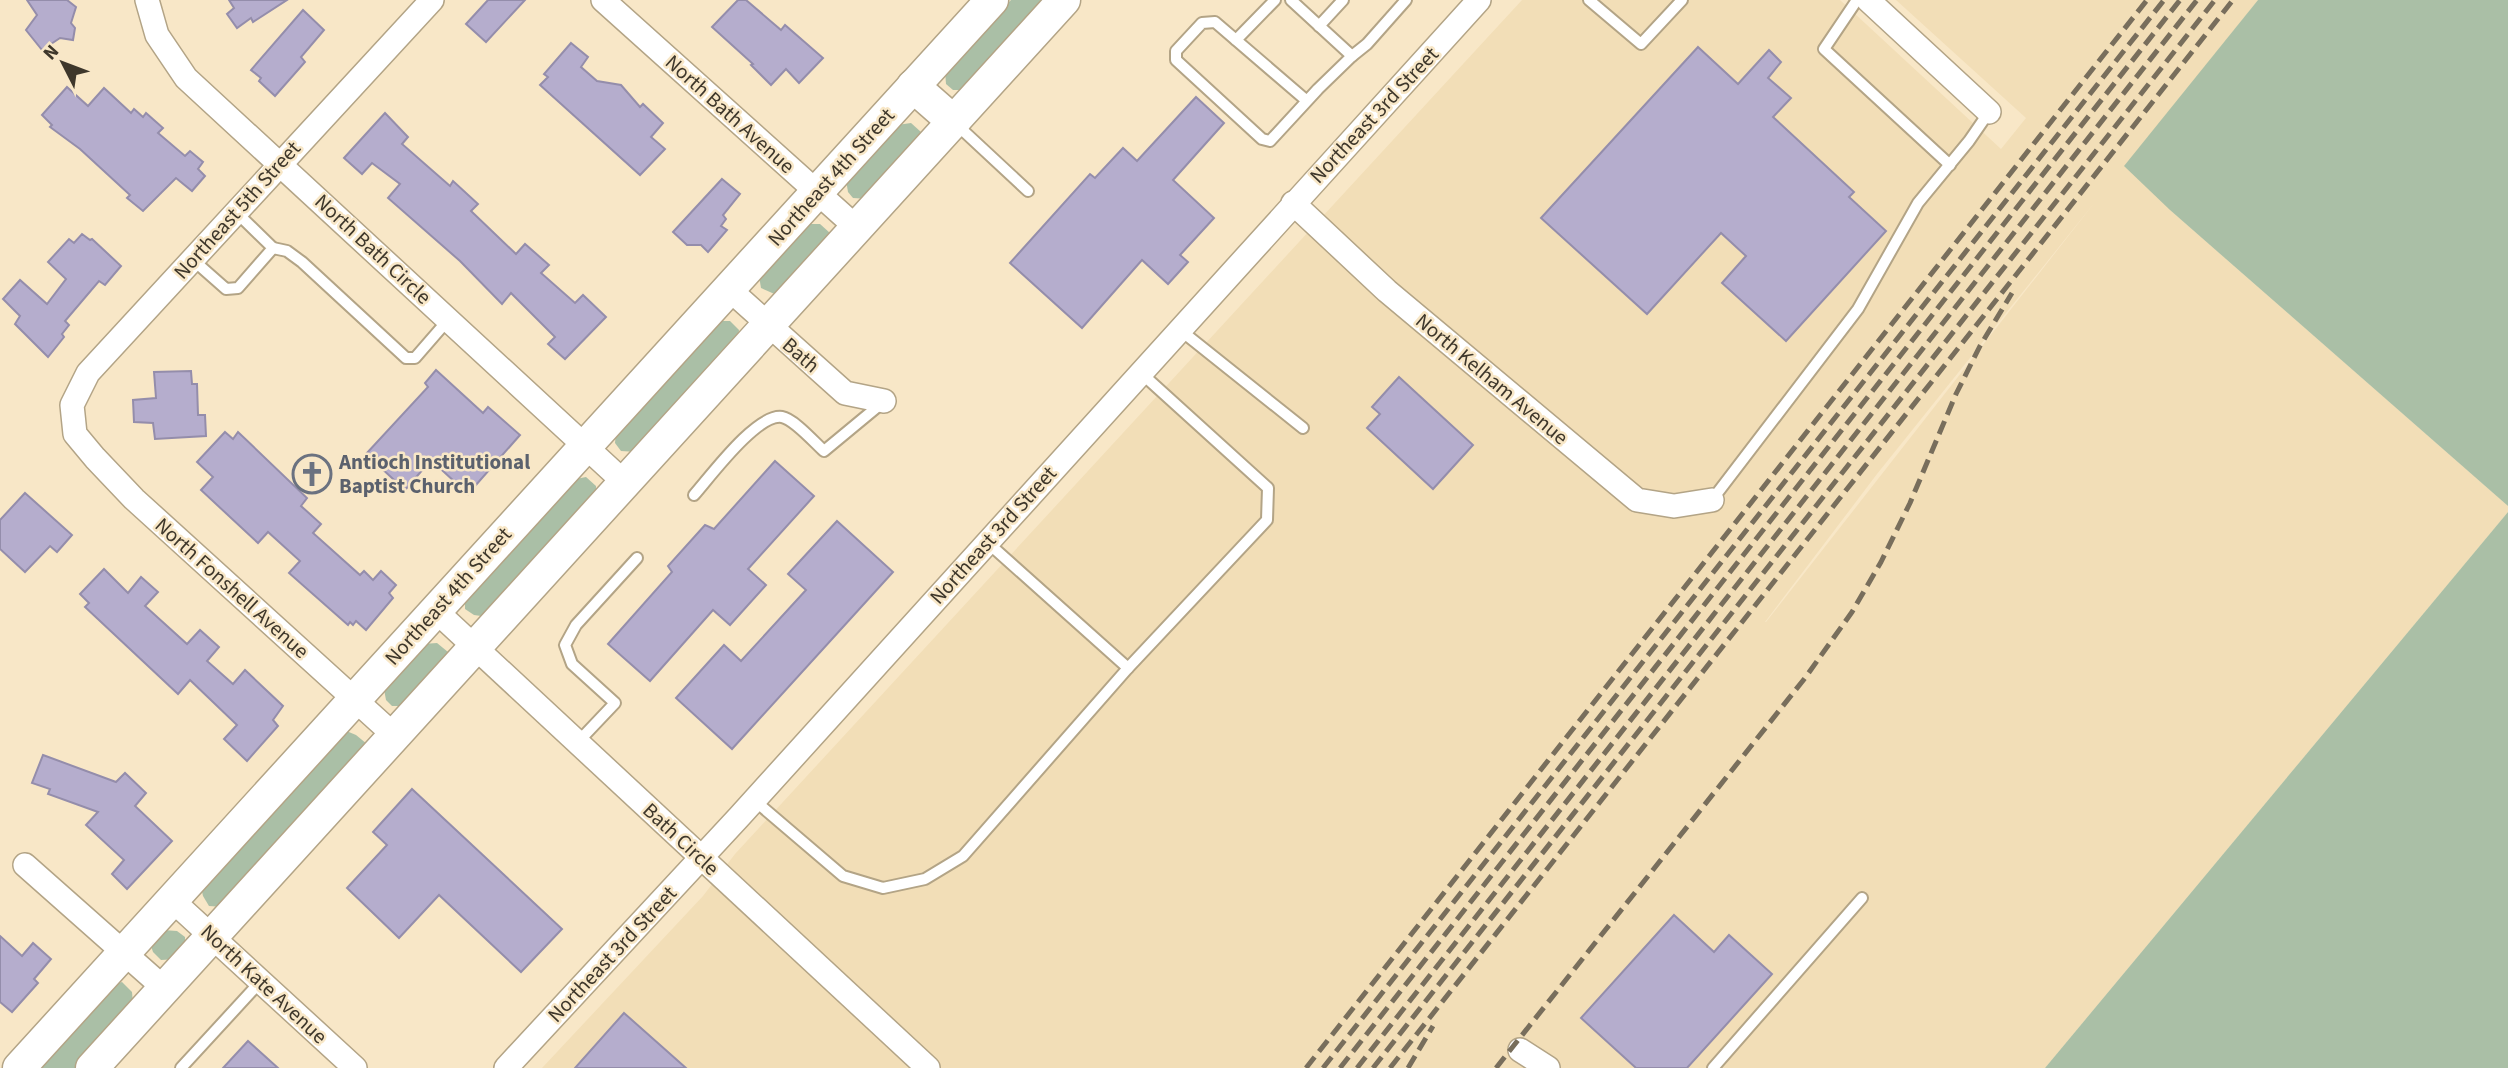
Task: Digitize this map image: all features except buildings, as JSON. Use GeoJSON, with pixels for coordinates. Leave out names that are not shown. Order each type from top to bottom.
{"type":"FeatureCollection","features":[{"type":"Feature","properties":{"kind":"main road","name":"Northeast 4th Street"},"geometry":{"type":"LineString","coordinates":[[19,1068],[992,0]]}},
{"type":"Feature","properties":{"kind":"main road"},"geometry":{"type":"LineString","coordinates":[[92,1068],[1064,0]]}},
{"type":"Feature","properties":{"kind":"main road"},"geometry":{"type":"LineString","coordinates":[[913,86],[954,122]]}},
{"type":"Feature","properties":{"kind":"street","name":"North Bath Circle"},"geometry":{"type":"LineString","coordinates":[[147,0],[157,35],[186,78],[624,482]]}},
{"type":"Feature","properties":{"kind":"street","name":"Northeast 5th Street"},"geometry":{"type":"LineString","coordinates":[[75,434],[72,405],[88,373],[432,0]]}},
{"type":"Feature","properties":{"kind":"street","name":"North Bath Avenue"},"geometry":{"type":"LineString","coordinates":[[603,0],[857,228]]}},
{"type":"Feature","properties":{"kind":"street","name":"Northeast 3rd Street"},"geometry":{"type":"LineString","coordinates":[[506,1068],[754,800],[1479,0]]}},
{"type":"Feature","properties":{"kind":"street"},"geometry":{"type":"LineString","coordinates":[[1868,0],[1989,112]]}},
{"type":"Feature","properties":{"kind":"street","name":"North Kelham Avenue"},"geometry":{"type":"LineString","coordinates":[[1293,203],[1387,292],[1637,500],[1674,506],[1712,499]]}},
{"type":"Feature","properties":{"kind":"street","name":"Bath"},"geometry":{"type":"LineString","coordinates":[[729,289],[845,393],[884,401]]}},
{"type":"Feature","properties":{"kind":"street","name":"North Fonshell Avenue"},"geometry":{"type":"LineString","coordinates":[[75,434],[134,499],[395,736]]}},
{"type":"Feature","properties":{"kind":"street","name":"Bath Circle"},"geometry":{"type":"LineString","coordinates":[[435,610],[918,1065]]}},
{"type":"Feature","properties":{"kind":"street"},"geometry":{"type":"LineString","coordinates":[[25,865],[164,989]]}},
{"type":"Feature","properties":{"kind":"street","name":"North Kate Avenue"},"geometry":{"type":"LineString","coordinates":[[172,900],[355,1068]]}},
{"type":"Feature","properties":{"kind":"street"},"geometry":{"type":"LineString","coordinates":[[1520,1050],[1548,1068]]}},
{"type":"Feature","properties":{"kind":"lane"},"geometry":{"type":"LineString","coordinates":[[1236,40],[1275,0]]}},
{"type":"Feature","properties":{"kind":"lane"},"geometry":{"type":"LineString","coordinates":[[1291,0],[1352,57]]}},
{"type":"Feature","properties":{"kind":"lane"},"geometry":{"type":"LineString","coordinates":[[1319,26],[1343,0]]}},
{"type":"Feature","properties":{"kind":"lane"},"geometry":{"type":"LineString","coordinates":[[1307,101],[1215,22],[1202,23],[1176,51],[1176,60],[1262,139],[1270,141],[1307,101],[1367,44],[1406,0]]}},
{"type":"Feature","properties":{"kind":"lane"},"geometry":{"type":"LineString","coordinates":[[1589,0],[1641,44],[1682,0]]}},
{"type":"Feature","properties":{"kind":"lane"},"geometry":{"type":"LineString","coordinates":[[1857,0],[1824,49],[1950,165]]}},
{"type":"Feature","properties":{"kind":"lane"},"geometry":{"type":"LineString","coordinates":[[1712,499],[1858,309],[1918,203],[1989,112]]}},
{"type":"Feature","properties":{"kind":"lane"},"geometry":{"type":"LineString","coordinates":[[954,122],[1028,191]]}},
{"type":"Feature","properties":{"kind":"lane"},"geometry":{"type":"LineString","coordinates":[[235,212],[273,248],[286,251],[302,262],[406,358],[415,358],[448,320]]}},
{"type":"Feature","properties":{"kind":"lane"},"geometry":{"type":"LineString","coordinates":[[192,259],[226,289],[238,288],[273,248]]}},
{"type":"Feature","properties":{"kind":"lane"},"geometry":{"type":"LineString","coordinates":[[1179,329],[1303,428]]}},
{"type":"Feature","properties":{"kind":"lane"},"geometry":{"type":"LineString","coordinates":[[754,800],[843,877],[883,888],[925,879],[963,856],[1128,667],[1267,520],[1268,488],[1140,372]]}},
{"type":"Feature","properties":{"kind":"lane"},"geometry":{"type":"LineString","coordinates":[[694,495],[755,427],[769,418],[781,417],[789,420],[824,452],[884,401]]}},
{"type":"Feature","properties":{"kind":"lane"},"geometry":{"type":"LineString","coordinates":[[987,542],[1128,667]]}},
{"type":"Feature","properties":{"kind":"lane"},"geometry":{"type":"LineString","coordinates":[[577,743],[615,703],[572,664],[565,645],[576,625],[637,558]]}},
{"type":"Feature","properties":{"kind":"lane"},"geometry":{"type":"LineString","coordinates":[[1713,1068],[1862,898]]}},
{"type":"Feature","properties":{"kind":"lane"},"geometry":{"type":"LineString","coordinates":[[181,1068],[261,981]]}},
{"type":"Feature","properties":{"kind":"shaded area"},"geometry":{"type":"Polygon","coordinates":[[[1522,0],[1840,0],[2001,149],[2026,118],[1896,0],[2258,0],[2203,70],[2170,210],[2508,506],[2508,512],[2045,1068],[542,1068],[703,896],[735,854],[1522,0]],[[2095,202],[1877,474],[1766,622],[2095,202]]]}},
{"type":"Feature","properties":{"kind":"green space"},"geometry":{"type":"Polygon","coordinates":[[[1011,0],[1049,0],[968,90],[953,90],[946,84],[945,71],[1011,0]]]}},
{"type":"Feature","properties":{"kind":"green space"},"geometry":{"type":"Polygon","coordinates":[[[2258,0],[2508,0],[2508,506],[2170,210],[2124,166],[2258,0]]]}},
{"type":"Feature","properties":{"kind":"green space"},"geometry":{"type":"Polygon","coordinates":[[[911,123],[921,132],[920,142],[869,199],[853,198],[848,192],[846,180],[897,125],[911,123]]]}},
{"type":"Feature","properties":{"kind":"green space"},"geometry":{"type":"Polygon","coordinates":[[[805,224],[820,224],[830,233],[828,243],[779,296],[761,288],[759,276],[805,224]]]}},
{"type":"Feature","properties":{"kind":"green space"},"geometry":{"type":"Polygon","coordinates":[[[715,321],[730,321],[739,330],[738,340],[637,452],[621,451],[615,443],[616,431],[715,321]]]}},
{"type":"Feature","properties":{"kind":"green space"},"geometry":{"type":"Polygon","coordinates":[[[586,477],[596,486],[596,498],[488,617],[474,615],[465,609],[465,598],[571,480],[586,477]]]}},
{"type":"Feature","properties":{"kind":"green space"},"geometry":{"type":"Polygon","coordinates":[[[2508,512],[2508,1068],[2045,1068],[2508,512]]]}},
{"type":"Feature","properties":{"kind":"green space"},"geometry":{"type":"Polygon","coordinates":[[[437,643],[448,652],[446,661],[405,706],[392,706],[386,700],[384,689],[423,644],[437,643]]]}},
{"type":"Feature","properties":{"kind":"green space"},"geometry":{"type":"Polygon","coordinates":[[[344,730],[367,744],[223,907],[209,906],[201,887],[344,730]]]}},
{"type":"Feature","properties":{"kind":"green space"},"geometry":{"type":"Polygon","coordinates":[[[163,930],[177,931],[185,937],[185,950],[177,959],[161,960],[153,952],[150,943],[163,930]]]}},
{"type":"Feature","properties":{"kind":"green space"},"geometry":{"type":"Polygon","coordinates":[[[122,982],[132,992],[133,1004],[76,1068],[35,1068],[110,986],[122,982]]]}},
{"type":"Feature","properties":{"kind":"railway"},"geometry":{"type":"LineString","coordinates":[[1306,1068],[2147,0]]}},
{"type":"Feature","properties":{"kind":"railway"},"geometry":{"type":"LineString","coordinates":[[1323,1068],[2164,0]]}},
{"type":"Feature","properties":{"kind":"railway"},"geometry":{"type":"LineString","coordinates":[[1340,1068],[2180,0]]}},
{"type":"Feature","properties":{"kind":"railway"},"geometry":{"type":"LineString","coordinates":[[1357,1068],[2197,0]]}},
{"type":"Feature","properties":{"kind":"railway"},"geometry":{"type":"LineString","coordinates":[[1373,1068],[2215,0]]}},
{"type":"Feature","properties":{"kind":"railway"},"geometry":{"type":"LineString","coordinates":[[1390,1068],[2233,0]]}},
{"type":"Feature","properties":{"kind":"railway"},"geometry":{"type":"LineString","coordinates":[[1496,1068],[1805,678],[1852,612],[1881,562],[1910,503],[1956,394],[1980,346],[2012,293]]}},
{"type":"Feature","properties":{"kind":"railway"},"geometry":{"type":"LineString","coordinates":[[1408,1068],[1433,1026]]}},
{"type":"Feature","properties":{"kind":"place","name":"Antioch Institutional Baptist Church"},"geometry":{"type":"Point","coordinates":[312,474]}}]}
